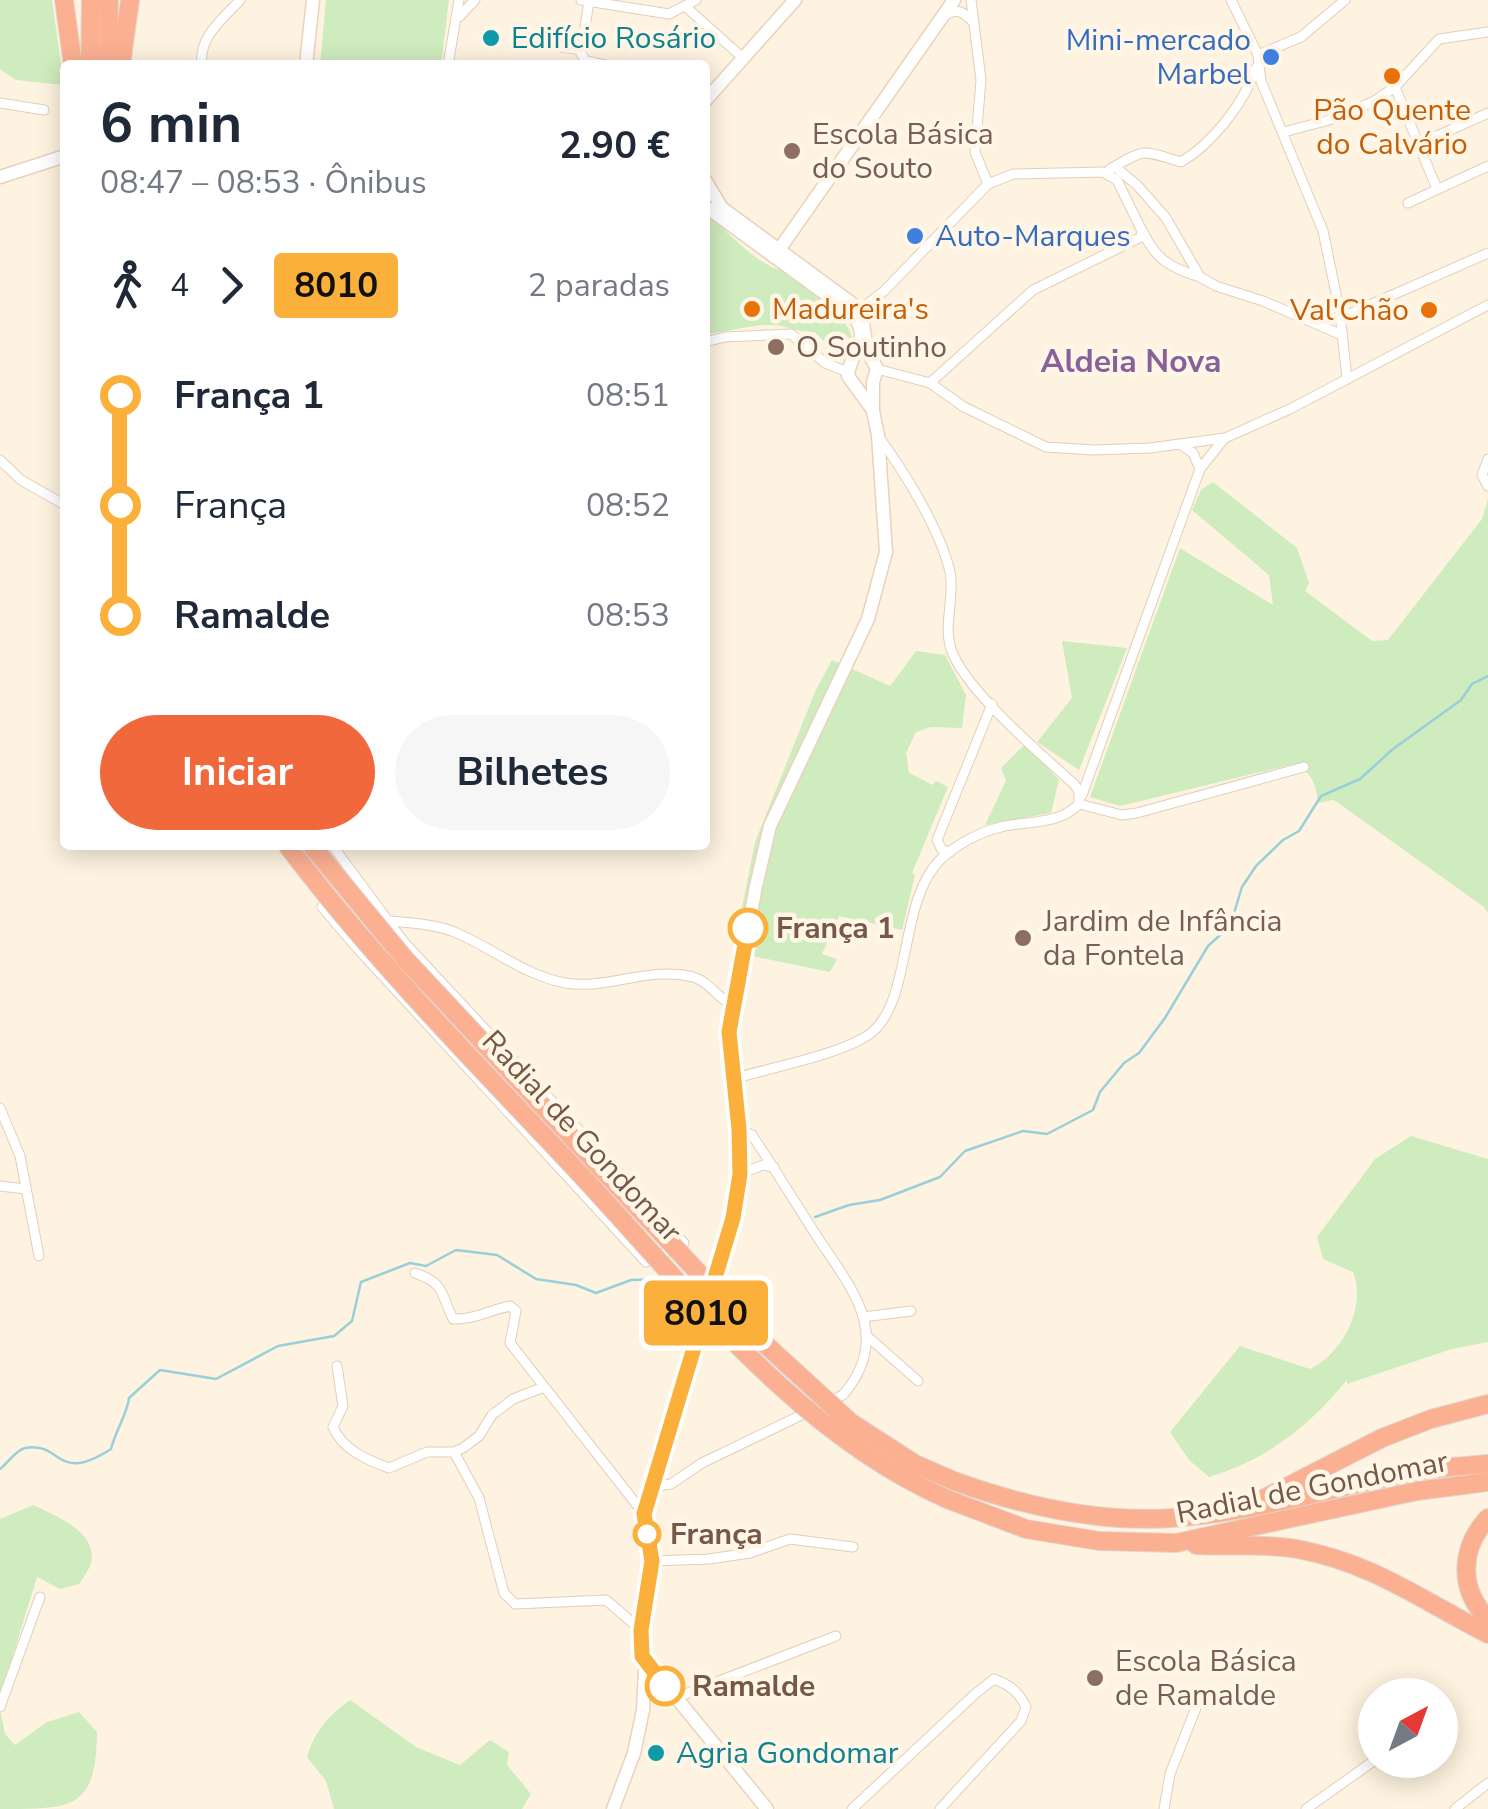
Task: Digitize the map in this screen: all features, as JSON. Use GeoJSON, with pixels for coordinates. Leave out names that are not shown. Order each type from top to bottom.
{"type":"FeatureCollection","features":[{"type":"Feature","properties":{"kind":"highway"},"geometry":{"type":"LineString","coordinates":[[64,0],[72,60]]}},
{"type":"Feature","properties":{"kind":"highway"},"geometry":{"type":"LineString","coordinates":[[90,60],[91,0]]}},
{"type":"Feature","properties":{"kind":"highway"},"geometry":{"type":"LineString","coordinates":[[108,60],[109,0]]}},
{"type":"Feature","properties":{"kind":"highway"},"geometry":{"type":"LineString","coordinates":[[123,60],[130,0]]}},
{"type":"Feature","properties":{"kind":"highway","name":"Radial de Gondomar"},"geometry":{"type":"LineString","coordinates":[[292,850],[391,972],[755,1361],[839,1437],[906,1481],[1096,1516],[1169,1518],[1240,1510],[1421,1471],[1488,1464]]}},
{"type":"Feature","properties":{"kind":"highway","name":"Radial de Gondomar"},"geometry":{"type":"LineString","coordinates":[[315,850],[405,959],[767,1346],[850,1422],[951,1490],[1026,1529],[1099,1540],[1176,1544],[1417,1491],[1488,1482]]}},
{"type":"Feature","properties":{"kind":"highway"},"geometry":{"type":"LineString","coordinates":[[1240,1510],[1382,1438],[1431,1419],[1488,1404]]}},
{"type":"Feature","properties":{"kind":"highway"},"geometry":{"type":"LineString","coordinates":[[1488,1518],[1470,1541],[1466,1574],[1476,1605],[1488,1619]]}},
{"type":"Feature","properties":{"kind":"highway"},"geometry":{"type":"LineString","coordinates":[[1176,1544],[1292,1548],[1328,1556],[1369,1568],[1488,1634]]}},
{"type":"Feature","properties":{"kind":"main road"},"geometry":{"type":"LineString","coordinates":[[306,60],[311,0]]}},
{"type":"Feature","properties":{"kind":"main road"},"geometry":{"type":"LineString","coordinates":[[710,95],[795,0]]}},
{"type":"Feature","properties":{"kind":"main road"},"geometry":{"type":"LineString","coordinates":[[776,253],[954,0]]}},
{"type":"Feature","properties":{"kind":"main road"},"geometry":{"type":"LineString","coordinates":[[0,177],[60,158]]}},
{"type":"Feature","properties":{"kind":"main road"},"geometry":{"type":"LineString","coordinates":[[710,188],[722,208],[776,253]]}},
{"type":"Feature","properties":{"kind":"main road"},"geometry":{"type":"LineString","coordinates":[[613,1809],[638,1736],[644,1686],[641,1630],[652,1561],[644,1514],[733,1218],[740,1174],[729,1032],[770,826],[868,619],[886,552],[878,436],[856,311],[710,209]]}},
{"type":"Feature","properties":{"kind":"main road"},"geometry":{"type":"LineString","coordinates":[[856,311],[860,349],[850,366],[850,380],[870,374]]}},
{"type":"Feature","properties":{"kind":"main road"},"geometry":{"type":"LineString","coordinates":[[850,366],[861,357],[870,374]]}},
{"type":"Feature","properties":{"kind":"main road"},"geometry":{"type":"LineString","coordinates":[[642,1656],[766,1809]]}},
{"type":"Feature","properties":{"kind":"street"},"geometry":{"type":"LineString","coordinates":[[202,60],[204,40],[240,0]]}},
{"type":"Feature","properties":{"kind":"street"},"geometry":{"type":"LineString","coordinates":[[449,60],[459,0]]}},
{"type":"Feature","properties":{"kind":"street"},"geometry":{"type":"LineString","coordinates":[[457,19],[475,0]]}},
{"type":"Feature","properties":{"kind":"street"},"geometry":{"type":"LineString","coordinates":[[580,0],[669,14],[696,0]]}},
{"type":"Feature","properties":{"kind":"street"},"geometry":{"type":"LineString","coordinates":[[971,0],[980,80],[974,152],[988,184]]}},
{"type":"Feature","properties":{"kind":"street"},"geometry":{"type":"LineString","coordinates":[[856,311],[988,184],[1013,174],[1103,172],[1131,154],[1148,152],[1181,162],[1191,156],[1228,117],[1257,67],[1258,55],[1232,0]]}},
{"type":"Feature","properties":{"kind":"street"},"geometry":{"type":"LineString","coordinates":[[1258,55],[1301,36],[1346,0]]}},
{"type":"Feature","properties":{"kind":"street"},"geometry":{"type":"LineString","coordinates":[[586,60],[582,50],[588,1]]}},
{"type":"Feature","properties":{"kind":"street"},"geometry":{"type":"LineString","coordinates":[[686,7],[743,58]]}},
{"type":"Feature","properties":{"kind":"street"},"geometry":{"type":"LineString","coordinates":[[940,20],[952,11],[960,11],[974,24]]}},
{"type":"Feature","properties":{"kind":"street"},"geometry":{"type":"LineString","coordinates":[[1284,132],[1340,117],[1395,87],[1439,39],[1488,32]]}},
{"type":"Feature","properties":{"kind":"street"},"geometry":{"type":"LineString","coordinates":[[528,42],[582,50]]}},
{"type":"Feature","properties":{"kind":"street"},"geometry":{"type":"LineString","coordinates":[[1257,67],[1325,236],[1346,379]]}},
{"type":"Feature","properties":{"kind":"street"},"geometry":{"type":"LineString","coordinates":[[1395,87],[1437,189]]}},
{"type":"Feature","properties":{"kind":"street"},"geometry":{"type":"LineString","coordinates":[[0,102],[44,110]]}},
{"type":"Feature","properties":{"kind":"street"},"geometry":{"type":"LineString","coordinates":[[1419,144],[1488,113]]}},
{"type":"Feature","properties":{"kind":"street"},"geometry":{"type":"LineString","coordinates":[[1115,166],[1137,184],[1166,218],[1200,276]]}},
{"type":"Feature","properties":{"kind":"street"},"geometry":{"type":"LineString","coordinates":[[1408,203],[1488,166]]}},
{"type":"Feature","properties":{"kind":"street"},"geometry":{"type":"LineString","coordinates":[[1103,172],[1117,180],[1153,253],[1170,267],[1342,335]]}},
{"type":"Feature","properties":{"kind":"street"},"geometry":{"type":"LineString","coordinates":[[930,383],[1033,290],[1140,237],[1142,231]]}},
{"type":"Feature","properties":{"kind":"street"},"geometry":{"type":"LineString","coordinates":[[1340,318],[1488,253]]}},
{"type":"Feature","properties":{"kind":"street"},"geometry":{"type":"LineString","coordinates":[[870,374],[930,383],[964,407],[1046,446],[1094,450],[1181,445],[1225,438],[1290,409],[1488,305]]}},
{"type":"Feature","properties":{"kind":"street"},"geometry":{"type":"LineString","coordinates":[[710,341],[790,334],[824,363],[850,366]]}},
{"type":"Feature","properties":{"kind":"street"},"geometry":{"type":"LineString","coordinates":[[878,436],[911,482],[950,570],[948,636],[952,651],[974,685],[1066,776],[1079,792],[1079,804]]}},
{"type":"Feature","properties":{"kind":"street"},"geometry":{"type":"LineString","coordinates":[[1079,804],[1200,469],[1225,438]]}},
{"type":"Feature","properties":{"kind":"street"},"geometry":{"type":"LineString","coordinates":[[1181,445],[1193,452],[1200,469]]}},
{"type":"Feature","properties":{"kind":"street"},"geometry":{"type":"LineString","coordinates":[[1488,459],[1482,476],[1488,486]]}},
{"type":"Feature","properties":{"kind":"street"},"geometry":{"type":"LineString","coordinates":[[0,460],[21,480],[60,502]]}},
{"type":"Feature","properties":{"kind":"street"},"geometry":{"type":"LineString","coordinates":[[950,852],[942,850],[937,840],[992,704]]}},
{"type":"Feature","properties":{"kind":"street"},"geometry":{"type":"LineString","coordinates":[[733,1079],[838,1047],[873,1031],[888,1009],[928,872],[950,852],[980,834],[1020,823],[1042,824],[1079,804],[1122,815],[1137,813],[1304,767]]}},
{"type":"Feature","properties":{"kind":"street"},"geometry":{"type":"LineString","coordinates":[[1066,776],[1078,779],[1089,773]]}},
{"type":"Feature","properties":{"kind":"street"},"geometry":{"type":"LineString","coordinates":[[335,850],[403,941],[684,1243],[646,1262],[357,948],[322,907],[354,877]]}},
{"type":"Feature","properties":{"kind":"street"},"geometry":{"type":"LineString","coordinates":[[357,948],[390,921],[450,930],[514,964],[566,983],[592,984],[661,974],[689,976],[702,980],[734,1006]]}},
{"type":"Feature","properties":{"kind":"street"},"geometry":{"type":"LineString","coordinates":[[0,1108],[20,1156],[39,1256]]}},
{"type":"Feature","properties":{"kind":"street"},"geometry":{"type":"LineString","coordinates":[[651,1488],[671,1484],[715,1457],[843,1395],[860,1376],[867,1352],[859,1298],[752,1135],[739,1129]]}},
{"type":"Feature","properties":{"kind":"street"},"geometry":{"type":"LineString","coordinates":[[740,1174],[763,1165],[774,1167]]}},
{"type":"Feature","properties":{"kind":"street"},"geometry":{"type":"LineString","coordinates":[[0,1186],[25,1189]]}},
{"type":"Feature","properties":{"kind":"street"},"geometry":{"type":"LineString","coordinates":[[416,1273],[435,1280],[454,1320],[510,1306],[516,1312],[510,1343],[644,1514]]}},
{"type":"Feature","properties":{"kind":"street"},"geometry":{"type":"LineString","coordinates":[[863,1317],[912,1311]]}},
{"type":"Feature","properties":{"kind":"street"},"geometry":{"type":"LineString","coordinates":[[866,1336],[918,1381]]}},
{"type":"Feature","properties":{"kind":"street"},"geometry":{"type":"LineString","coordinates":[[337,1366],[342,1406],[334,1427],[338,1438],[358,1454],[389,1468],[427,1452],[454,1452],[478,1436],[492,1415],[513,1399],[544,1386]]}},
{"type":"Feature","properties":{"kind":"street"},"geometry":{"type":"LineString","coordinates":[[454,1452],[479,1498],[504,1593],[514,1604],[606,1600],[641,1630]]}},
{"type":"Feature","properties":{"kind":"street"},"geometry":{"type":"LineString","coordinates":[[652,1561],[750,1553],[790,1539],[853,1547]]}},
{"type":"Feature","properties":{"kind":"street"},"geometry":{"type":"LineString","coordinates":[[0,1708],[40,1597]]}},
{"type":"Feature","properties":{"kind":"street"},"geometry":{"type":"LineString","coordinates":[[675,1698],[836,1636]]}},
{"type":"Feature","properties":{"kind":"street"},"geometry":{"type":"LineString","coordinates":[[852,1809],[975,1694],[994,1679],[1008,1684],[1026,1708],[1021,1721],[940,1809]]}},
{"type":"Feature","properties":{"kind":"street"},"geometry":{"type":"LineString","coordinates":[[1164,1809],[1170,1774],[1199,1700]]}},
{"type":"Feature","properties":{"kind":"street"},"geometry":{"type":"LineString","coordinates":[[1306,1809],[1358,1772]]}},
{"type":"Feature","properties":{"kind":"street"},"geometry":{"type":"LineString","coordinates":[[1455,1809],[1488,1783]]}},
{"type":"Feature","properties":{"kind":"green space"},"geometry":{"type":"Polygon","coordinates":[[[0,0],[52,0],[60,85],[16,80],[0,69],[0,0]]]}},
{"type":"Feature","properties":{"kind":"green space"},"geometry":{"type":"Polygon","coordinates":[[[326,0],[449,0],[442,60],[320,60],[326,0]]]}},
{"type":"Feature","properties":{"kind":"green space"},"geometry":{"type":"Polygon","coordinates":[[[710,217],[753,255],[783,270],[820,298],[845,322],[852,347],[844,357],[829,355],[832,348],[814,332],[778,326],[710,333],[710,217]]]}},
{"type":"Feature","properties":{"kind":"green space"},"geometry":{"type":"Polygon","coordinates":[[[1213,482],[1297,548],[1309,583],[1305,591],[1372,641],[1388,640],[1482,519],[1488,499],[1488,913],[1334,800],[1318,803],[1312,779],[1294,764],[1120,806],[1090,797],[1180,548],[1273,605],[1269,575],[1192,510],[1201,490],[1213,482]]]}},
{"type":"Feature","properties":{"kind":"green space"},"geometry":{"type":"Polygon","coordinates":[[[1062,641],[1127,648],[1079,770],[1037,742],[1072,698],[1062,641]]]}},
{"type":"Feature","properties":{"kind":"green space"},"geometry":{"type":"Polygon","coordinates":[[[916,651],[945,655],[966,695],[962,728],[931,727],[916,732],[906,753],[909,773],[933,785],[936,781],[948,787],[912,873],[915,875],[902,930],[839,916],[822,954],[837,959],[830,972],[733,952],[755,842],[815,692],[832,660],[890,686],[916,651]]]}},
{"type":"Feature","properties":{"kind":"green space"},"geometry":{"type":"Polygon","coordinates":[[[1025,744],[1059,780],[1051,813],[985,825],[1006,781],[1001,768],[1025,744]]]}},
{"type":"Feature","properties":{"kind":"green space"},"geometry":{"type":"Polygon","coordinates":[[[1411,1136],[1488,1159],[1488,1342],[1452,1349],[1347,1384],[1347,1380],[1286,1439],[1250,1461],[1209,1477],[1189,1460],[1170,1432],[1240,1346],[1310,1369],[1341,1341],[1357,1300],[1353,1272],[1323,1259],[1317,1237],[1375,1159],[1411,1136]]]}},
{"type":"Feature","properties":{"kind":"green space"},"geometry":{"type":"Polygon","coordinates":[[[33,1505],[82,1533],[91,1552],[91,1563],[79,1584],[60,1589],[37,1577],[0,1697],[0,1519],[33,1505]]]}},
{"type":"Feature","properties":{"kind":"green space"},"geometry":{"type":"Polygon","coordinates":[[[350,1700],[416,1747],[460,1765],[490,1740],[509,1752],[507,1765],[531,1794],[522,1809],[334,1809],[326,1781],[307,1757],[323,1725],[350,1700]]]}},
{"type":"Feature","properties":{"kind":"green space"},"geometry":{"type":"Polygon","coordinates":[[[0,1709],[5,1734],[15,1745],[47,1722],[79,1712],[97,1732],[92,1777],[76,1799],[46,1808],[0,1809],[0,1709]]]}},
{"type":"Feature","properties":{"kind":"waterway"},"geometry":{"type":"LineString","coordinates":[[815,1217],[849,1205],[880,1200],[940,1177],[965,1151],[1023,1131],[1047,1134],[1093,1110],[1100,1092],[1124,1063],[1139,1053],[1165,1018],[1208,946],[1230,926],[1242,887],[1256,866],[1283,840],[1299,831],[1321,796],[1360,779],[1393,749],[1461,700],[1472,684],[1488,676]]}},
{"type":"Feature","properties":{"kind":"waterway"},"geometry":{"type":"LineString","coordinates":[[0,1469],[25,1448],[47,1450],[69,1463],[93,1459],[111,1449],[129,1398],[160,1370],[216,1379],[278,1346],[334,1336],[352,1321],[361,1282],[410,1263],[426,1266],[456,1250],[497,1255],[536,1279],[576,1285],[596,1293],[631,1280],[664,1279]]}},
{"type":"Feature","properties":{"kind":"bus line","name":"8010"},"geometry":{"type":"LineString","coordinates":[[665,1686],[642,1656],[641,1630],[652,1561],[644,1514],[733,1218],[740,1174],[729,1032],[748,928]]}},
{"type":"Feature","properties":{"kind":"place","name":"Edifício Rosário"},"geometry":{"type":"Point","coordinates":[491,38]}},
{"type":"Feature","properties":{"kind":"place","name":"Mini-mercado Marbel"},"geometry":{"type":"Point","coordinates":[1271,57]}},
{"type":"Feature","properties":{"kind":"place","name":"Pão Quente do Calvário"},"geometry":{"type":"Point","coordinates":[1392,76]}},
{"type":"Feature","properties":{"kind":"place","name":"Escola Básica do Souto"},"geometry":{"type":"Point","coordinates":[792,151]}},
{"type":"Feature","properties":{"kind":"place","name":"Auto-Marques"},"geometry":{"type":"Point","coordinates":[915,236]}},
{"type":"Feature","properties":{"kind":"place","name":"Madureira's"},"geometry":{"type":"Point","coordinates":[752,309]}},
{"type":"Feature","properties":{"kind":"place","name":"Val'Chão"},"geometry":{"type":"Point","coordinates":[1429,310]}},
{"type":"Feature","properties":{"kind":"place","name":"O Soutinho"},"geometry":{"type":"Point","coordinates":[776,347]}},
{"type":"Feature","properties":{"kind":"place","name":"França 1"},"geometry":{"type":"Point","coordinates":[748,928]}},
{"type":"Feature","properties":{"kind":"place","name":"Jardim de Infância da Fontela"},"geometry":{"type":"Point","coordinates":[1023,938]}},
{"type":"Feature","properties":{"kind":"place","name":"França"},"geometry":{"type":"Point","coordinates":[647,1534]}},
{"type":"Feature","properties":{"kind":"place","name":"Escola Básica de Ramalde"},"geometry":{"type":"Point","coordinates":[1095,1678]}},
{"type":"Feature","properties":{"kind":"place","name":"Ramalde"},"geometry":{"type":"Point","coordinates":[665,1686]}},
{"type":"Feature","properties":{"kind":"place","name":"Agria Gondomar"},"geometry":{"type":"Point","coordinates":[656,1753]}},
{"type":"Feature","properties":{"kind":"district","name":"Aldeia Nova"},"geometry":{"type":"Point","coordinates":[1131,361]}}]}
